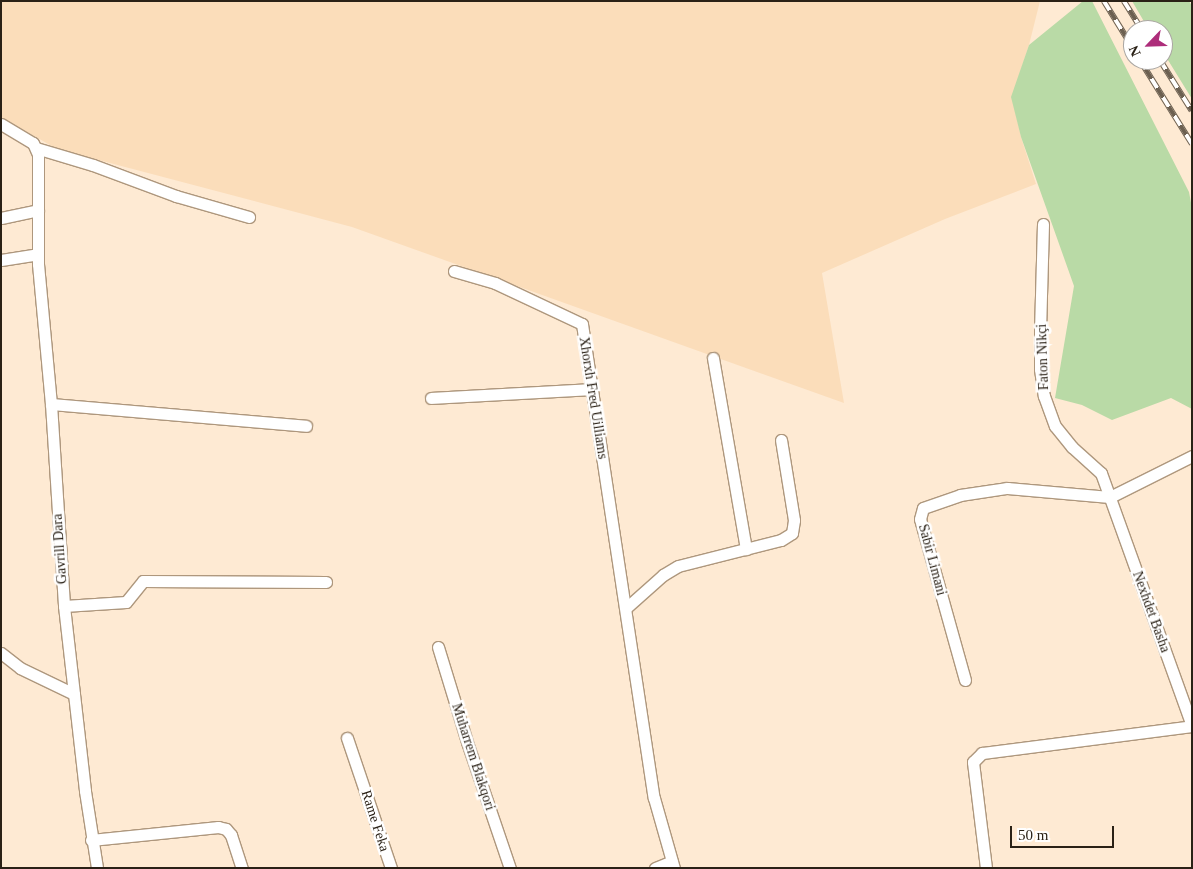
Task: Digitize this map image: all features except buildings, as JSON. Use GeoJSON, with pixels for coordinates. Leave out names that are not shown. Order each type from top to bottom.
{"type":"FeatureCollection","features":[{"type":"Feature","properties":{"kind":"street"},"geometry":{"type":"LineString","coordinates":[[1,124],[33,143],[36,148],[93,165],[176,196],[249,217]]}},
{"type":"Feature","properties":{"kind":"street","name":"Gavrill Dara"},"geometry":{"type":"LineString","coordinates":[[36,148],[41,308],[51,404],[64,606],[91,840],[97,868]]}},
{"type":"Feature","properties":{"kind":"street"},"geometry":{"type":"LineString","coordinates":[[1,218],[38,210]]}},
{"type":"Feature","properties":{"kind":"street","name":"Faton Nikçi"},"geometry":{"type":"LineString","coordinates":[[1043,224],[1040,369],[1044,396],[1055,426],[1072,447],[1101,473],[1110,498]]}},
{"type":"Feature","properties":{"kind":"street"},"geometry":{"type":"LineString","coordinates":[[1,260],[38,254]]}},
{"type":"Feature","properties":{"kind":"street","name":"Xhorxh Fred Uilliams"},"geometry":{"type":"LineString","coordinates":[[454,270],[494,283],[582,324],[654,798],[673,864]]}},
{"type":"Feature","properties":{"kind":"street"},"geometry":{"type":"LineString","coordinates":[[713,358],[746,549]]}},
{"type":"Feature","properties":{"kind":"street"},"geometry":{"type":"LineString","coordinates":[[431,398],[592,389]]}},
{"type":"Feature","properties":{"kind":"street"},"geometry":{"type":"LineString","coordinates":[[51,404],[306,426]]}},
{"type":"Feature","properties":{"kind":"street"},"geometry":{"type":"LineString","coordinates":[[626,608],[663,576],[678,566],[781,540],[792,533],[794,520],[781,440]]}},
{"type":"Feature","properties":{"kind":"street"},"geometry":{"type":"LineString","coordinates":[[1110,498],[1192,456]]}},
{"type":"Feature","properties":{"kind":"street","name":"Sabir Limani"},"geometry":{"type":"LineString","coordinates":[[965,680],[920,519],[923,508],[960,496],[1007,488],[1110,498]]}},
{"type":"Feature","properties":{"kind":"street","name":"Nexhdet Basha"},"geometry":{"type":"LineString","coordinates":[[1110,498],[1192,726]]}},
{"type":"Feature","properties":{"kind":"street"},"geometry":{"type":"LineString","coordinates":[[64,606],[126,602],[143,581],[326,582]]}},
{"type":"Feature","properties":{"kind":"street","name":"Muharrem Blakqori"},"geometry":{"type":"LineString","coordinates":[[438,647],[466,742],[510,868]]}},
{"type":"Feature","properties":{"kind":"street"},"geometry":{"type":"LineString","coordinates":[[1,653],[20,668],[74,694]]}},
{"type":"Feature","properties":{"kind":"street"},"geometry":{"type":"LineString","coordinates":[[986,868],[973,762],[982,754],[1192,726]]}},
{"type":"Feature","properties":{"kind":"street","name":"Rame Feka"},"geometry":{"type":"LineString","coordinates":[[347,738],[390,868]]}},
{"type":"Feature","properties":{"kind":"street"},"geometry":{"type":"LineString","coordinates":[[91,840],[218,827],[226,829],[231,835],[242,868]]}},
{"type":"Feature","properties":{"kind":"street"},"geometry":{"type":"LineString","coordinates":[[655,868],[673,864]]}},
{"type":"Feature","properties":{"kind":"shaded area"},"geometry":{"type":"Polygon","coordinates":[[[1,1],[1040,1],[1029,45],[1012,97],[1021,137],[1036,184],[945,219],[822,273],[844,403],[352,227],[57,149],[1,117],[1,1]]]}},
{"type":"Feature","properties":{"kind":"green space"},"geometry":{"type":"Polygon","coordinates":[[[1083,1],[1092,1],[1123,62],[1123,70],[1127,70],[1189,192],[1192,208],[1192,409],[1171,398],[1112,420],[1082,405],[1055,398],[1074,286],[1021,137],[1011,97],[1029,45],[1083,1]]]}},
{"type":"Feature","properties":{"kind":"green space"},"geometry":{"type":"Polygon","coordinates":[[[1132,1],[1189,1],[1192,6],[1192,99],[1173,68],[1173,20],[1143,20],[1132,1]]]}},
{"type":"Feature","properties":{"kind":"railway"},"geometry":{"type":"LineString","coordinates":[[1104,1],[1123,32]]}},
{"type":"Feature","properties":{"kind":"railway"},"geometry":{"type":"LineString","coordinates":[[1124,1],[1136,20]]}},
{"type":"Feature","properties":{"kind":"railway"},"geometry":{"type":"LineString","coordinates":[[1146,70],[1192,144]]}},
{"type":"Feature","properties":{"kind":"railway"},"geometry":{"type":"LineString","coordinates":[[1166,70],[1192,111]]}}]}
